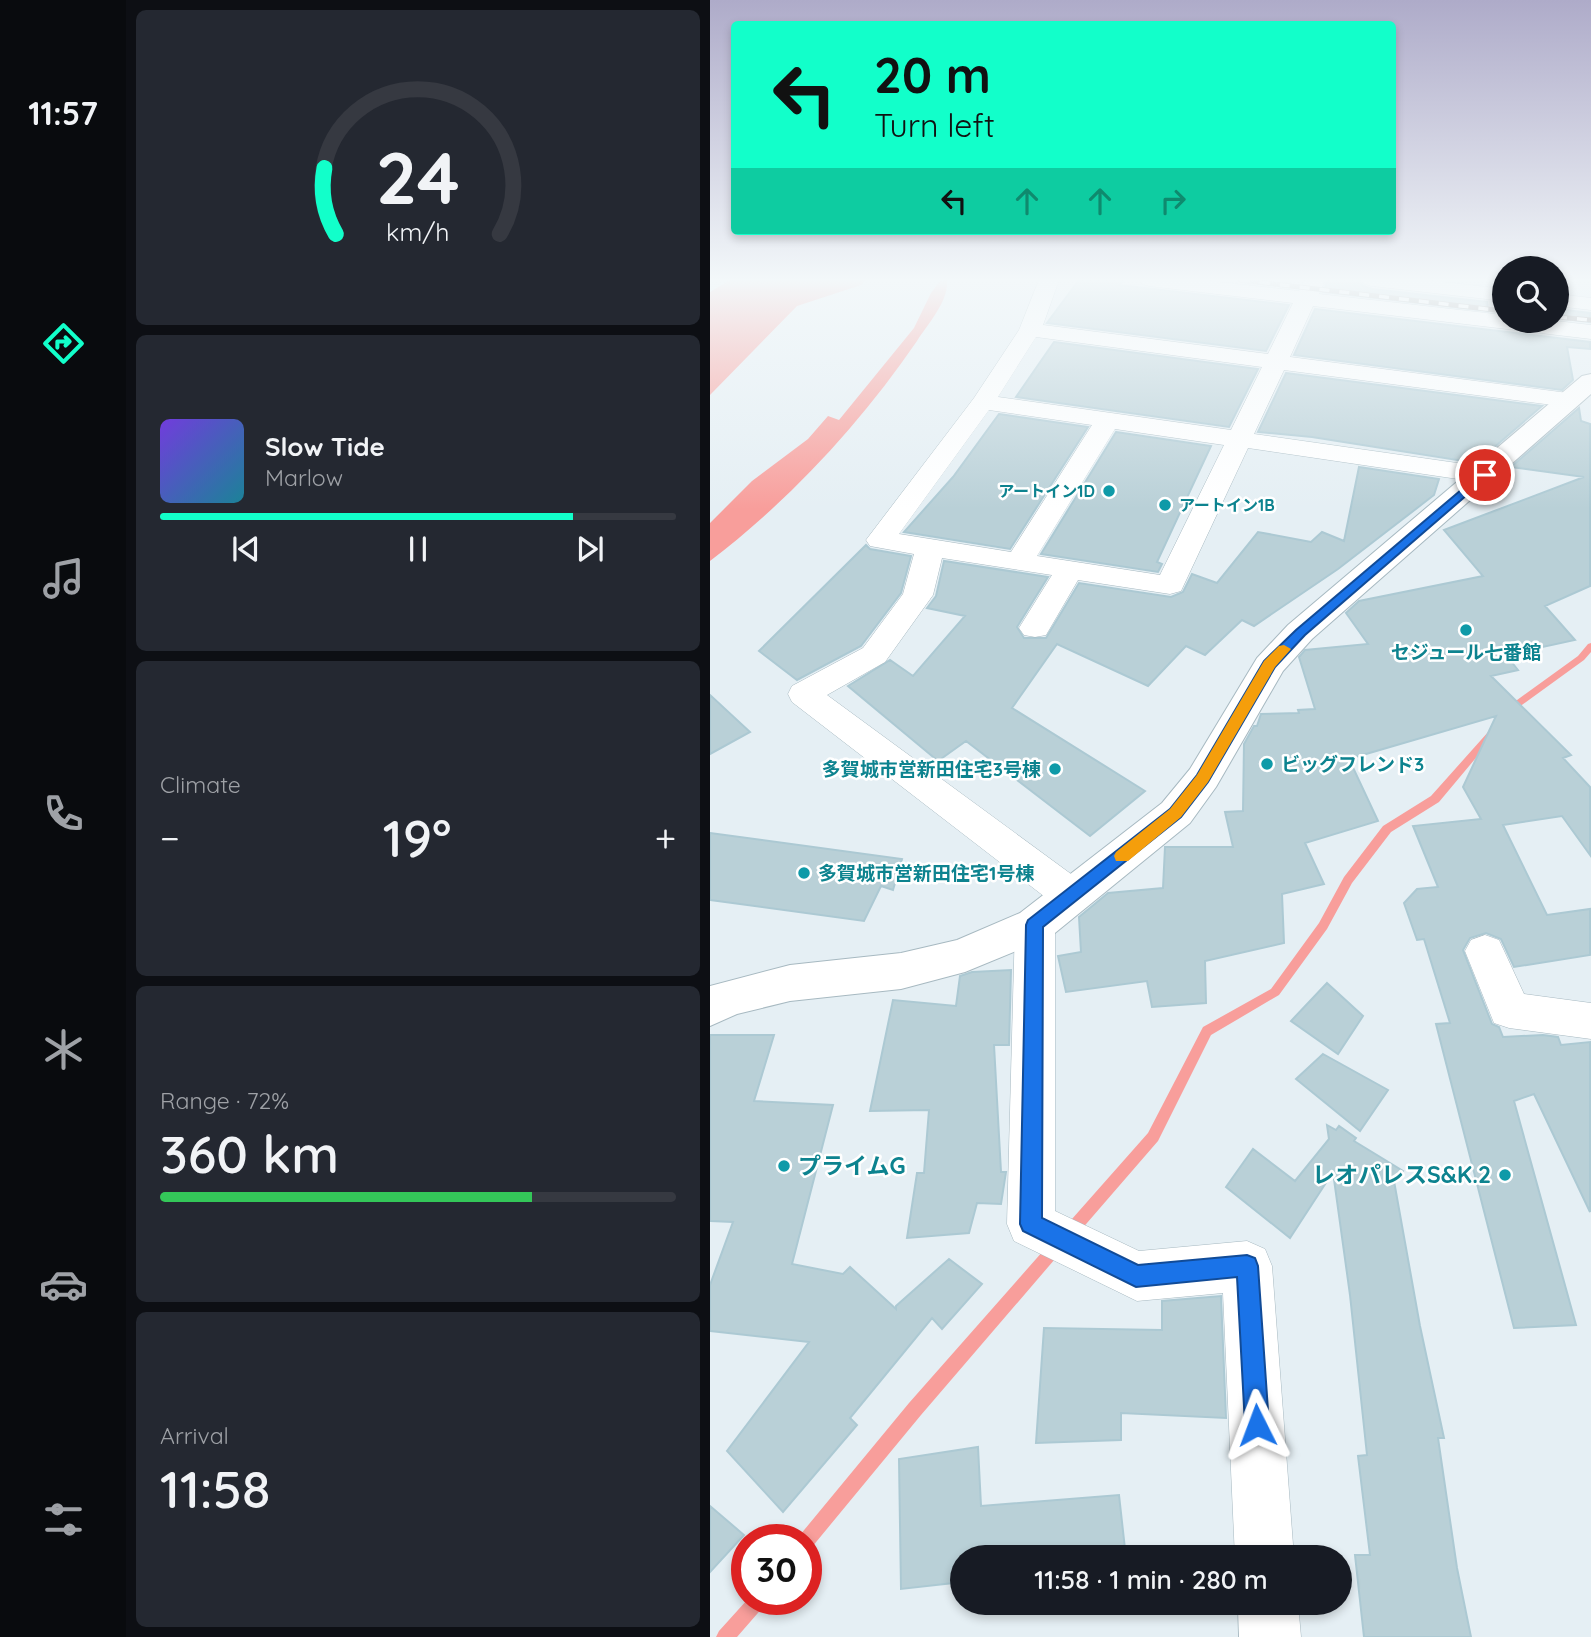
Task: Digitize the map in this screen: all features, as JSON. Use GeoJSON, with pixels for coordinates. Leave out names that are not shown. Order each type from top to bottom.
{"type":"FeatureCollection","features":[{"type":"Feature","properties":{"kind":"street"},"geometry":{"type":"LineString","coordinates":[[1013,356],[983,402],[880,540],[1170,585],[1280,356]]}},
{"type":"Feature","properties":{"kind":"street"},"geometry":{"type":"LineString","coordinates":[[1228,356],[1564,404],[1590,418]]}},
{"type":"Feature","properties":{"kind":"street"},"geometry":{"type":"LineString","coordinates":[[715,1000],[789,984],[901,971],[965,955],[1034,925],[1176,813],[1203,778],[1269,664],[1300,632],[1485,475],[1590,381]]}},
{"type":"Feature","properties":{"kind":"street"},"geometry":{"type":"LineString","coordinates":[[983,402],[1485,475]]}},
{"type":"Feature","properties":{"kind":"street"},"geometry":{"type":"LineString","coordinates":[[1019,561],[1108,420]]}},
{"type":"Feature","properties":{"kind":"street"},"geometry":{"type":"LineString","coordinates":[[930,548],[918,595],[874,655],[804,694],[1072,896]]}},
{"type":"Feature","properties":{"kind":"street"},"geometry":{"type":"LineString","coordinates":[[1035,628],[1069,569]]}},
{"type":"Feature","properties":{"kind":"street"},"geometry":{"type":"LineString","coordinates":[[1034,925],[1031,1224],[1136,1276],[1247,1266],[1264,1545]]}},
{"type":"Feature","properties":{"kind":"street"},"geometry":{"type":"LineString","coordinates":[[1485,951],[1509,1010],[1590,1021]]}},
{"type":"Feature","properties":{"kind":"street"},"geometry":{"type":"LineString","coordinates":[[1269,1615],[1270,1637]]}},
{"type":"Feature","properties":{"kind":"shaded area"},"geometry":{"type":"Polygon","coordinates":[[[710,356],[748,356],[710,395],[710,356]]]}},
{"type":"Feature","properties":{"kind":"shaded area"},"geometry":{"type":"Polygon","coordinates":[[[891,356],[906,356],[872,402],[822,459],[768,512],[710,561],[710,523],[752,481],[808,439],[828,416],[839,420],[891,356]]]}},
{"type":"Feature","properties":{"kind":"building"},"geometry":{"type":"Polygon","coordinates":[[[1044,356],[1163,356],[1258,369],[1229,427],[1016,397],[1044,356]]]}},
{"type":"Feature","properties":{"kind":"building"},"geometry":{"type":"Polygon","coordinates":[[[1305,356],[1569,356],[1573,380],[1562,390],[1305,356]]]}},
{"type":"Feature","properties":{"kind":"building"},"geometry":{"type":"Polygon","coordinates":[[[1286,373],[1542,406],[1476,463],[1312,437],[1258,432],[1286,373]]]}},
{"type":"Feature","properties":{"kind":"building"},"geometry":{"type":"Polygon","coordinates":[[[1579,408],[1581,421],[1590,424],[1590,586],[1545,606],[1575,640],[1506,655],[1518,670],[1491,676],[1571,755],[1563,758],[1590,787],[1590,855],[1562,816],[1503,825],[1547,915],[1590,909],[1590,955],[1514,967],[1501,939],[1486,933],[1470,938],[1463,950],[1492,1024],[1499,1027],[1503,1037],[1558,1037],[1561,1045],[1590,1042],[1590,1212],[1534,1094],[1514,1101],[1576,1325],[1514,1328],[1436,1024],[1450,1023],[1424,939],[1417,940],[1404,903],[1417,889],[1438,887],[1413,826],[1481,819],[1463,787],[1496,716],[1349,759],[1378,821],[1305,843],[1324,884],[1282,894],[1284,943],[1205,961],[1206,1003],[1152,1007],[1147,981],[1066,992],[1058,956],[1081,952],[1079,917],[1108,893],[1163,888],[1165,847],[1233,847],[1225,812],[1243,811],[1244,744],[1254,726],[1257,726],[1261,714],[1299,713],[1298,710],[1315,709],[1299,657],[1305,650],[1368,644],[1346,613],[1359,601],[1483,576],[1444,530],[1584,477],[1511,467],[1579,408]]]}},
{"type":"Feature","properties":{"kind":"building"},"geometry":{"type":"Polygon","coordinates":[[[999,414],[1088,427],[1010,549],[904,532],[953,477],[999,414]]]}},
{"type":"Feature","properties":{"kind":"building"},"geometry":{"type":"Polygon","coordinates":[[[1116,432],[1211,446],[1157,562],[1162,564],[1158,572],[1041,554],[1116,432]]]}},
{"type":"Feature","properties":{"kind":"building"},"geometry":{"type":"Polygon","coordinates":[[[1359,467],[1439,479],[1434,495],[1338,569],[1254,626],[1242,620],[1205,655],[1186,646],[1148,686],[1057,644],[1012,708],[1145,791],[1090,836],[966,741],[938,761],[848,686],[890,660],[913,676],[965,616],[927,608],[936,596],[944,561],[1048,577],[1017,627],[1024,638],[1046,638],[1079,583],[1171,597],[1183,592],[1192,574],[1217,583],[1258,532],[1311,542],[1322,532],[1344,541],[1359,467]]]}},
{"type":"Feature","properties":{"kind":"building"},"geometry":{"type":"Polygon","coordinates":[[[866,545],[870,549],[911,556],[901,593],[861,646],[797,680],[759,651],[866,545]]]}},
{"type":"Feature","properties":{"kind":"building"},"geometry":{"type":"Polygon","coordinates":[[[710,695],[750,732],[710,754],[710,695]]]}},
{"type":"Feature","properties":{"kind":"building","name":"多賀城市営新田住宅1号棟"},"geometry":{"type":"Polygon","coordinates":[[[710,833],[902,859],[893,890],[881,886],[864,921],[710,900],[710,833]]]}},
{"type":"Feature","properties":{"kind":"building"},"geometry":{"type":"Polygon","coordinates":[[[1011,970],[1009,1045],[994,1045],[1001,1172],[1006,1172],[1001,1204],[977,1203],[969,1233],[907,1238],[917,1173],[924,1173],[929,1110],[870,1111],[893,1000],[956,1006],[960,976],[972,972],[1011,970]]]}},
{"type":"Feature","properties":{"kind":"building"},"geometry":{"type":"Polygon","coordinates":[[[1327,983],[1363,1016],[1338,1054],[1291,1021],[1327,983]]]}},
{"type":"Feature","properties":{"kind":"building"},"geometry":{"type":"Polygon","coordinates":[[[710,1035],[774,1035],[754,1101],[833,1105],[792,1264],[843,1274],[850,1267],[896,1309],[896,1306],[949,1259],[982,1284],[942,1329],[932,1318],[850,1418],[857,1425],[783,1512],[727,1451],[809,1342],[710,1331],[710,1285],[733,1222],[710,1221],[710,1035]]]}},
{"type":"Feature","properties":{"kind":"building"},"geometry":{"type":"Polygon","coordinates":[[[1323,1054],[1388,1090],[1360,1131],[1296,1079],[1323,1054]]]}},
{"type":"Feature","properties":{"kind":"building"},"geometry":{"type":"Polygon","coordinates":[[[1327,1125],[1336,1130],[1339,1126],[1356,1138],[1354,1141],[1403,1171],[1394,1181],[1420,1326],[1444,1438],[1438,1438],[1457,1568],[1471,1637],[1364,1637],[1355,1555],[1370,1555],[1358,1456],[1367,1455],[1350,1295],[1333,1172],[1290,1238],[1226,1187],[1253,1149],[1295,1181],[1329,1139],[1327,1125]]]}},
{"type":"Feature","properties":{"kind":"building"},"geometry":{"type":"Polygon","coordinates":[[[1221,1296],[1226,1418],[1121,1413],[1121,1440],[1036,1443],[1044,1328],[1162,1330],[1162,1301],[1221,1296]]]}},
{"type":"Feature","properties":{"kind":"building"},"geometry":{"type":"Polygon","coordinates":[[[978,1447],[981,1506],[1119,1495],[1125,1545],[950,1545],[950,1583],[901,1589],[899,1459],[978,1447]]]}},
{"type":"Feature","properties":{"kind":"building"},"geometry":{"type":"Polygon","coordinates":[[[710,1506],[731,1524],[731,1549],[710,1572],[710,1506]]]}},
{"type":"Feature","properties":{"kind":"waterway"},"geometry":{"type":"LineString","coordinates":[[1509,713],[1516,705],[1581,658],[1591,646]]}},
{"type":"Feature","properties":{"kind":"waterway"},"geometry":{"type":"LineString","coordinates":[[1069,1233],[1153,1137],[1207,1031],[1275,992],[1323,926],[1348,880],[1387,829],[1435,799],[1492,733]]}},
{"type":"Feature","properties":{"kind":"waterway"},"geometry":{"type":"LineString","coordinates":[[820,1524],[915,1409],[1056,1247]]}},
{"type":"Feature","properties":{"kind":"waterway"},"geometry":{"type":"LineString","coordinates":[[725,1637],[745,1615]]}},
{"type":"Feature","properties":{"kind":"slow traffic"},"geometry":{"type":"LineString","coordinates":[[1122,856],[1176,813],[1203,778],[1269,664],[1284,649]]}},
{"type":"Feature","properties":{"kind":"place","name":"アートイン1D"},"geometry":{"type":"Point","coordinates":[1109,491]}},
{"type":"Feature","properties":{"kind":"place","name":"アートイン1B"},"geometry":{"type":"Point","coordinates":[1165,505]}},
{"type":"Feature","properties":{"kind":"place","name":"セジュール七番館"},"geometry":{"type":"Point","coordinates":[1466,630]}},
{"type":"Feature","properties":{"kind":"place","name":"ビッグフレンド3"},"geometry":{"type":"Point","coordinates":[1267,764]}},
{"type":"Feature","properties":{"kind":"place","name":"多賀城市営新田住宅3号棟"},"geometry":{"type":"Point","coordinates":[1055,769]}},
{"type":"Feature","properties":{"kind":"place","name":"多賀城市営新田住宅1号棟"},"geometry":{"type":"Point","coordinates":[804,873]}},
{"type":"Feature","properties":{"kind":"place","name":"プライムG"},"geometry":{"type":"Point","coordinates":[784,1166]}},
{"type":"Feature","properties":{"kind":"place","name":"レオパレスS&K.2"},"geometry":{"type":"Point","coordinates":[1505,1175]}},
{"type":"Feature","properties":{"kind":"route"},"geometry":{"type":"LineString","coordinates":[[1257,1425],[1247,1266],[1136,1276],[1031,1224],[1034,925],[1176,813],[1203,778],[1269,664],[1300,632],[1485,475]]}}]}
